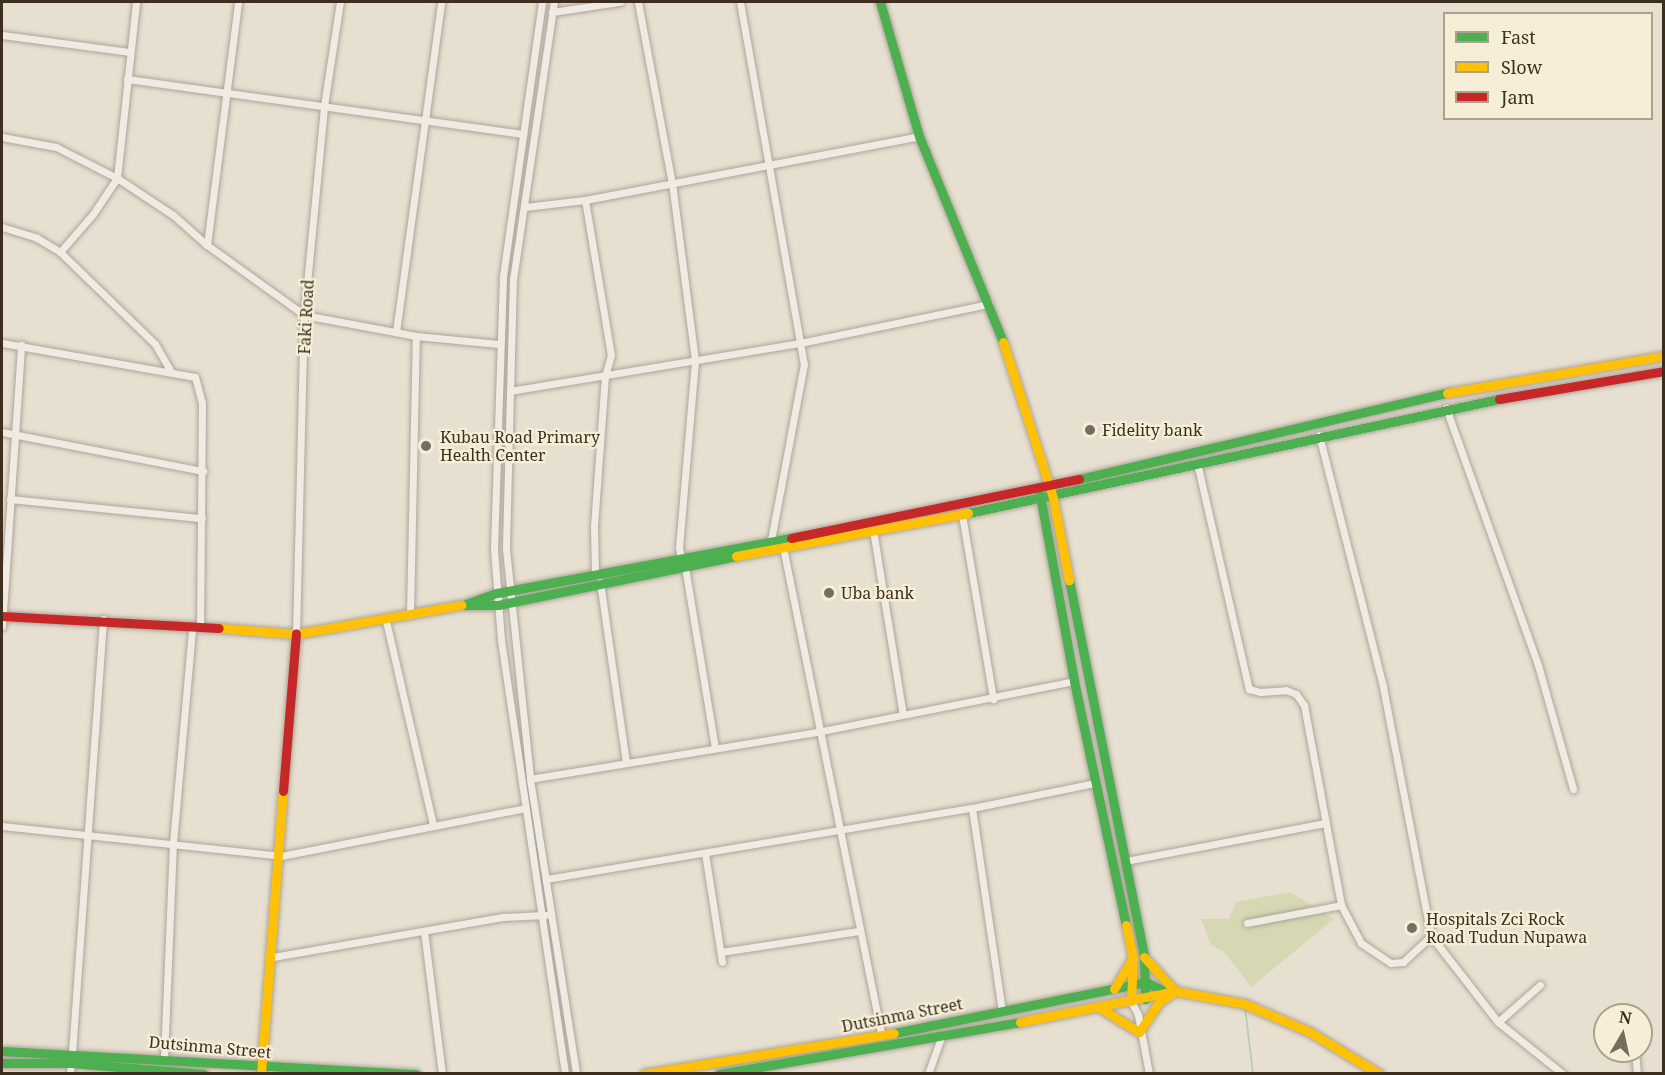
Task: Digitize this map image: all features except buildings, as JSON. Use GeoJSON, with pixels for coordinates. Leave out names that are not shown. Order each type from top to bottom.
{"type":"FeatureCollection","features":[{"type":"Feature","properties":{"kind":"street"},"geometry":{"type":"LineString","coordinates":[[60,252],[93,214],[117,178],[136,2]]}},
{"type":"Feature","properties":{"kind":"street"},"geometry":{"type":"LineString","coordinates":[[207,245],[229,93],[238,2]]}},
{"type":"Feature","properties":{"kind":"street","name":"Faki Road"},"geometry":{"type":"LineString","coordinates":[[297,634],[304,315],[324,106],[340,2]]}},
{"type":"Feature","properties":{"kind":"street"},"geometry":{"type":"LineString","coordinates":[[396,332],[423,118],[441,2]]}},
{"type":"Feature","properties":{"kind":"street"},"geometry":{"type":"LineString","coordinates":[[542,2],[503,277],[494,549],[498,605],[525,808],[565,1074]]}},
{"type":"Feature","properties":{"kind":"street"},"geometry":{"type":"LineString","coordinates":[[554,2],[513,278],[506,549],[530,779],[576,1074]]}},
{"type":"Feature","properties":{"kind":"street"},"geometry":{"type":"LineString","coordinates":[[552,12],[620,2]]}},
{"type":"Feature","properties":{"kind":"street"},"geometry":{"type":"LineString","coordinates":[[638,2],[672,183],[695,360],[679,547],[715,748]]}},
{"type":"Feature","properties":{"kind":"street"},"geometry":{"type":"LineString","coordinates":[[741,2],[771,163],[804,364],[771,541]]}},
{"type":"Feature","properties":{"kind":"street"},"geometry":{"type":"LineString","coordinates":[[880,2],[919,136],[989,304],[1041,466],[1045,487],[1053,498],[1144,957],[1145,999],[1138,1015]]}},
{"type":"Feature","properties":{"kind":"street"},"geometry":{"type":"LineString","coordinates":[[2,35],[129,52]]}},
{"type":"Feature","properties":{"kind":"street"},"geometry":{"type":"LineString","coordinates":[[127,79],[423,118],[523,134]]}},
{"type":"Feature","properties":{"kind":"street"},"geometry":{"type":"LineString","coordinates":[[531,81],[543,82]]}},
{"type":"Feature","properties":{"kind":"street"},"geometry":{"type":"LineString","coordinates":[[525,207],[585,200],[919,136]]}},
{"type":"Feature","properties":{"kind":"street"},"geometry":{"type":"LineString","coordinates":[[2,137],[57,147],[117,178],[173,215],[207,245],[304,315],[416,336],[499,344]]}},
{"type":"Feature","properties":{"kind":"street"},"geometry":{"type":"LineString","coordinates":[[585,200],[611,355],[605,376],[594,527],[598,578],[626,762]]}},
{"type":"Feature","properties":{"kind":"street"},"geometry":{"type":"LineString","coordinates":[[2,227],[37,238],[60,252],[155,344],[170,370]]}},
{"type":"Feature","properties":{"kind":"street"},"geometry":{"type":"LineString","coordinates":[[510,391],[800,342],[989,304]]}},
{"type":"Feature","properties":{"kind":"street"},"geometry":{"type":"LineString","coordinates":[[410,615],[416,336]]}},
{"type":"Feature","properties":{"kind":"street"},"geometry":{"type":"LineString","coordinates":[[2,343],[170,370],[195,377],[200,389],[202,518],[196,627],[173,843],[164,1058]]}},
{"type":"Feature","properties":{"kind":"street"},"geometry":{"type":"LineString","coordinates":[[2,626],[21,345]]}},
{"type":"Feature","properties":{"kind":"street"},"geometry":{"type":"LineString","coordinates":[[683,562],[771,541],[1195,455],[1317,421],[1442,393],[1664,356]]}},
{"type":"Feature","properties":{"kind":"street"},"geometry":{"type":"LineString","coordinates":[[2,616],[103,619],[297,634],[386,621],[463,605],[497,593],[783,547],[1053,498],[1198,467],[1319,435],[1446,408],[1664,371]]}},
{"type":"Feature","properties":{"kind":"street"},"geometry":{"type":"LineString","coordinates":[[1446,408],[1538,665],[1573,789]]}},
{"type":"Feature","properties":{"kind":"street"},"geometry":{"type":"LineString","coordinates":[[2,432],[203,471]]}},
{"type":"Feature","properties":{"kind":"street"},"geometry":{"type":"LineString","coordinates":[[1319,435],[1383,687],[1431,936],[1498,1022],[1563,1074]]}},
{"type":"Feature","properties":{"kind":"street"},"geometry":{"type":"LineString","coordinates":[[1198,467],[1249,689],[1260,692],[1286,690],[1296,694],[1304,705],[1341,904],[1361,943],[1391,963],[1402,962],[1431,936]]}},
{"type":"Feature","properties":{"kind":"street"},"geometry":{"type":"LineString","coordinates":[[1045,487],[1040,500],[1074,681],[1133,957],[1131,1001],[1138,1015],[1139,1032],[1149,1074]]}},
{"type":"Feature","properties":{"kind":"street"},"geometry":{"type":"LineString","coordinates":[[10,499],[202,518]]}},
{"type":"Feature","properties":{"kind":"street"},"geometry":{"type":"LineString","coordinates":[[962,515],[993,699]]}},
{"type":"Feature","properties":{"kind":"street"},"geometry":{"type":"LineString","coordinates":[[873,530],[903,716]]}},
{"type":"Feature","properties":{"kind":"street"},"geometry":{"type":"LineString","coordinates":[[783,547],[817,732],[881,1035]]}},
{"type":"Feature","properties":{"kind":"street"},"geometry":{"type":"LineString","coordinates":[[463,605],[510,603],[598,578]]}},
{"type":"Feature","properties":{"kind":"street"},"geometry":{"type":"LineString","coordinates":[[70,1074],[103,619]]}},
{"type":"Feature","properties":{"kind":"street"},"geometry":{"type":"LineString","coordinates":[[386,621],[433,824]]}},
{"type":"Feature","properties":{"kind":"street"},"geometry":{"type":"LineString","coordinates":[[261,1070],[273,957],[297,634]]}},
{"type":"Feature","properties":{"kind":"street"},"geometry":{"type":"LineString","coordinates":[[530,779],[817,732],[993,699],[1074,681]]}},
{"type":"Feature","properties":{"kind":"street"},"geometry":{"type":"LineString","coordinates":[[546,879],[972,808],[1095,783]]}},
{"type":"Feature","properties":{"kind":"street"},"geometry":{"type":"LineString","coordinates":[[2,826],[281,856],[433,824],[525,808]]}},
{"type":"Feature","properties":{"kind":"street"},"geometry":{"type":"LineString","coordinates":[[972,808],[1002,1011]]}},
{"type":"Feature","properties":{"kind":"street"},"geometry":{"type":"LineString","coordinates":[[1126,861],[1325,823]]}},
{"type":"Feature","properties":{"kind":"street"},"geometry":{"type":"LineString","coordinates":[[705,852],[722,962]]}},
{"type":"Feature","properties":{"kind":"street"},"geometry":{"type":"LineString","coordinates":[[1247,923],[1341,904]]}},
{"type":"Feature","properties":{"kind":"street"},"geometry":{"type":"LineString","coordinates":[[273,957],[424,931],[552,915]]}},
{"type":"Feature","properties":{"kind":"street"},"geometry":{"type":"LineString","coordinates":[[424,931],[442,1074]]}},
{"type":"Feature","properties":{"kind":"street"},"geometry":{"type":"LineString","coordinates":[[721,952],[858,931]]}},
{"type":"Feature","properties":{"kind":"street"},"geometry":{"type":"LineString","coordinates":[[1114,990],[1133,957]]}},
{"type":"Feature","properties":{"kind":"street"},"geometry":{"type":"LineString","coordinates":[[1139,1032],[1160,1001],[1175,991],[1144,957]]}},
{"type":"Feature","properties":{"kind":"street","name":"Dutsinma Street"},"geometry":{"type":"LineString","coordinates":[[644,1074],[881,1035],[1146,982],[1164,991]]}},
{"type":"Feature","properties":{"kind":"street"},"geometry":{"type":"LineString","coordinates":[[1498,1022],[1540,985]]}},
{"type":"Feature","properties":{"kind":"street","name":"Dutsinma Street"},"geometry":{"type":"LineString","coordinates":[[719,1074],[1100,1008],[1145,999],[1164,991],[1175,991],[1245,1004],[1310,1032],[1379,1074]]}},
{"type":"Feature","properties":{"kind":"street"},"geometry":{"type":"LineString","coordinates":[[1100,1008],[1139,1032]]}},
{"type":"Feature","properties":{"kind":"street"},"geometry":{"type":"LineString","coordinates":[[928,1074],[942,1035]]}},
{"type":"Feature","properties":{"kind":"street","name":"Dutsinma Street"},"geometry":{"type":"LineString","coordinates":[[2,1051],[71,1058],[151,1071],[204,1074]]}},
{"type":"Feature","properties":{"kind":"street","name":"Dutsinma Street"},"geometry":{"type":"LineString","coordinates":[[2,1063],[71,1058],[164,1058],[261,1070],[416,1074]]}},
{"type":"Feature","properties":{"kind":"green space"},"geometry":{"type":"Polygon","coordinates":[[[1290,892],[1334,919],[1251,987],[1224,952],[1211,945],[1201,919],[1229,919],[1236,902],[1290,892]]]}},
{"type":"Feature","properties":{"kind":"waterway"},"geometry":{"type":"LineString","coordinates":[[1245,1007],[1253,1074]]}},
{"type":"Feature","properties":{"kind":"traffic: fast"},"geometry":{"type":"LineString","coordinates":[[880,2],[919,136],[1003,342]]}},
{"type":"Feature","properties":{"kind":"traffic: fast"},"geometry":{"type":"LineString","coordinates":[[1079,479],[1447,393]]}},
{"type":"Feature","properties":{"kind":"traffic: fast"},"geometry":{"type":"LineString","coordinates":[[968,513],[1499,399]]}},
{"type":"Feature","properties":{"kind":"traffic: fast"},"geometry":{"type":"LineString","coordinates":[[1040,495],[1074,681],[1126,925]]}},
{"type":"Feature","properties":{"kind":"traffic: fast"},"geometry":{"type":"LineString","coordinates":[[466,604],[497,593],[791,538]]}},
{"type":"Feature","properties":{"kind":"traffic: fast"},"geometry":{"type":"LineString","coordinates":[[461,605],[498,605],[736,556]]}},
{"type":"Feature","properties":{"kind":"traffic: fast"},"geometry":{"type":"LineString","coordinates":[[1069,580],[1144,957],[1145,999]]}},
{"type":"Feature","properties":{"kind":"traffic: fast"},"geometry":{"type":"LineString","coordinates":[[894,1033],[1146,982],[1164,991]]}},
{"type":"Feature","properties":{"kind":"traffic: fast"},"geometry":{"type":"LineString","coordinates":[[719,1074],[1020,1022]]}},
{"type":"Feature","properties":{"kind":"traffic: fast"},"geometry":{"type":"LineString","coordinates":[[2,1051],[416,1074]]}},
{"type":"Feature","properties":{"kind":"traffic: fast"},"geometry":{"type":"LineString","coordinates":[[2,1063],[71,1063],[204,1074]]}},
{"type":"Feature","properties":{"kind":"traffic: slow"},"geometry":{"type":"LineString","coordinates":[[1003,342],[1053,498],[1069,580]]}},
{"type":"Feature","properties":{"kind":"traffic: slow"},"geometry":{"type":"LineString","coordinates":[[1447,393],[1664,356]]}},
{"type":"Feature","properties":{"kind":"traffic: slow"},"geometry":{"type":"LineString","coordinates":[[736,556],[968,513]]}},
{"type":"Feature","properties":{"kind":"traffic: slow"},"geometry":{"type":"LineString","coordinates":[[219,628],[296,634],[461,605]]}},
{"type":"Feature","properties":{"kind":"traffic: slow"},"geometry":{"type":"LineString","coordinates":[[261,1074],[283,791]]}},
{"type":"Feature","properties":{"kind":"traffic: slow"},"geometry":{"type":"LineString","coordinates":[[1126,925],[1133,957],[1131,1001]]}},
{"type":"Feature","properties":{"kind":"traffic: slow"},"geometry":{"type":"LineString","coordinates":[[1100,1008],[1139,1032],[1160,1001],[1175,991],[1144,957]]}},
{"type":"Feature","properties":{"kind":"traffic: slow"},"geometry":{"type":"LineString","coordinates":[[1114,989],[1132,959]]}},
{"type":"Feature","properties":{"kind":"traffic: slow"},"geometry":{"type":"LineString","coordinates":[[1020,1022],[1175,991],[1245,1004],[1310,1032],[1379,1074]]}},
{"type":"Feature","properties":{"kind":"traffic: slow"},"geometry":{"type":"LineString","coordinates":[[644,1074],[894,1033]]}},
{"type":"Feature","properties":{"kind":"traffic: jam"},"geometry":{"type":"LineString","coordinates":[[1499,399],[1664,371]]}},
{"type":"Feature","properties":{"kind":"traffic: jam"},"geometry":{"type":"LineString","coordinates":[[791,538],[1079,479]]}},
{"type":"Feature","properties":{"kind":"traffic: jam"},"geometry":{"type":"LineString","coordinates":[[2,616],[219,628]]}},
{"type":"Feature","properties":{"kind":"traffic: jam"},"geometry":{"type":"LineString","coordinates":[[283,791],[296,634]]}},
{"type":"Feature","properties":{"kind":"place","name":"Fidelity bank"},"geometry":{"type":"Point","coordinates":[1090,430]}},
{"type":"Feature","properties":{"kind":"place","name":"Kubau Road Primary Health Center"},"geometry":{"type":"Point","coordinates":[426,446]}},
{"type":"Feature","properties":{"kind":"place","name":"Uba bank"},"geometry":{"type":"Point","coordinates":[829,593]}},
{"type":"Feature","properties":{"kind":"place","name":"Hospitals Zci Rock Road Tudun Nupawa"},"geometry":{"type":"Point","coordinates":[1412,928]}}]}
